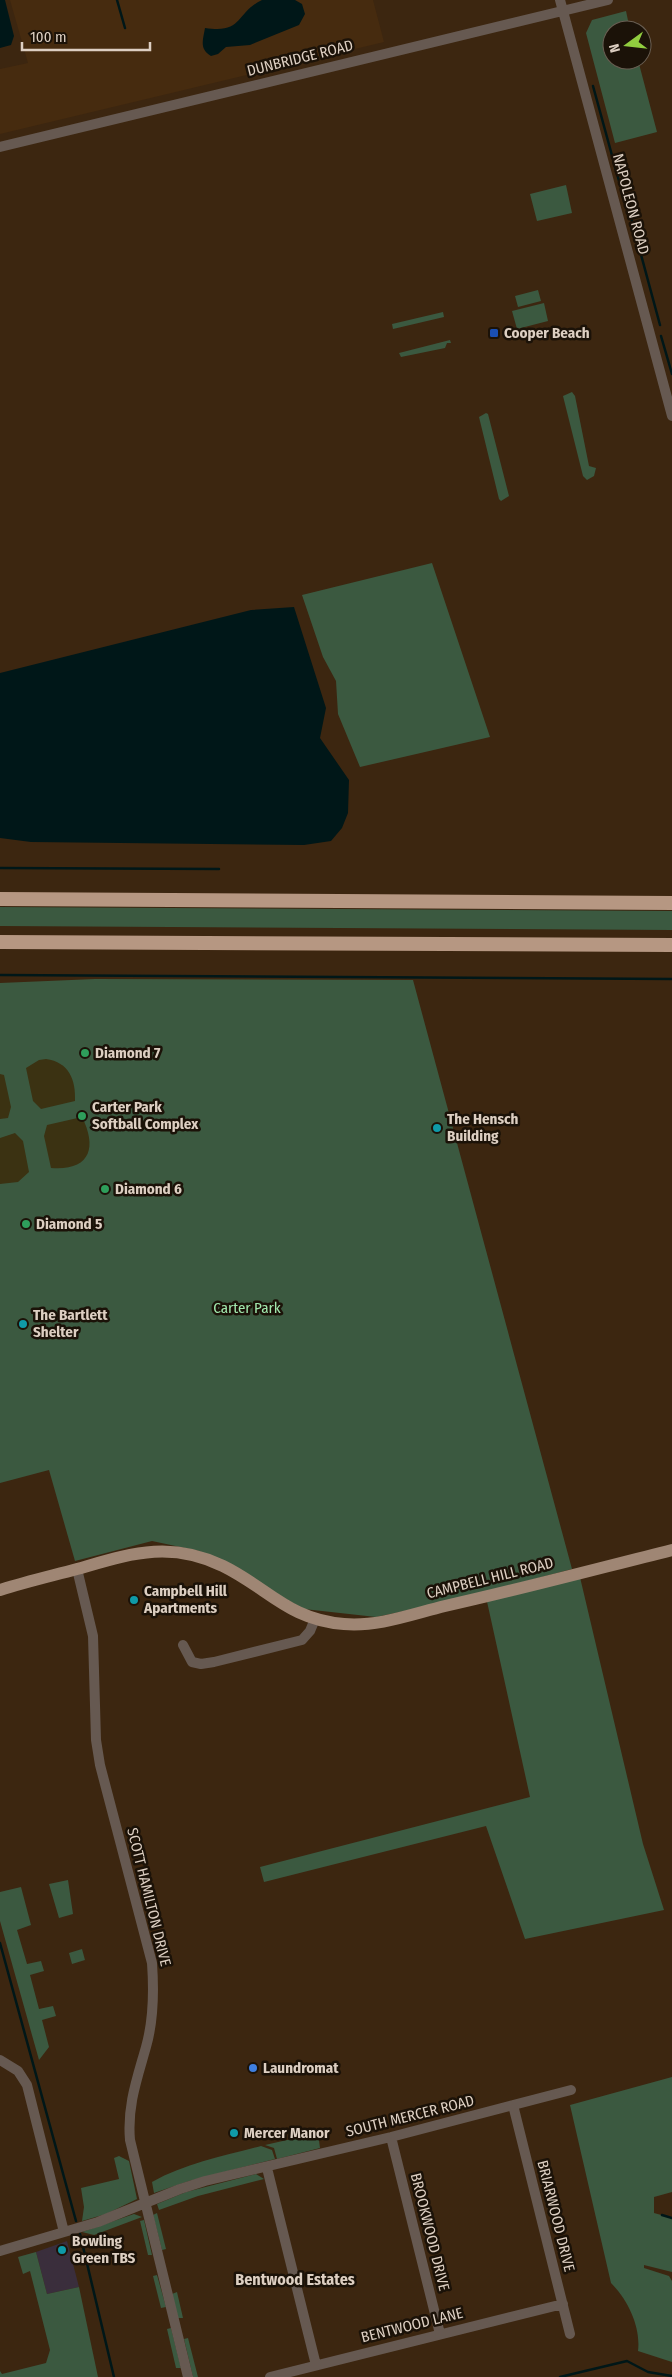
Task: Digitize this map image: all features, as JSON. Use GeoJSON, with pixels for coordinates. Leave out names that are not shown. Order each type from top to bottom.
{"type":"FeatureCollection","features":[{"type":"Feature","properties":{"kind":"highway"},"geometry":{"type":"LineString","coordinates":[[0,899],[672,903]]}},
{"type":"Feature","properties":{"kind":"highway"},"geometry":{"type":"LineString","coordinates":[[0,942],[672,945]]}},
{"type":"Feature","properties":{"kind":"main road","name":"CAMPBELL HILL ROAD"},"geometry":{"type":"LineString","coordinates":[[0,1590],[132,1554],[157,1552],[188,1554],[224,1566],[280,1603],[314,1619],[347,1624],[385,1620],[672,1550]]}},
{"type":"Feature","properties":{"kind":"street","name":"NAPOLEON ROAD"},"geometry":{"type":"LineString","coordinates":[[560,0],[672,416]]}},
{"type":"Feature","properties":{"kind":"street","name":"DUNBRIDGE ROAD"},"geometry":{"type":"LineString","coordinates":[[0,148],[608,0]]}},
{"type":"Feature","properties":{"kind":"street","name":"SCOTT HAMILTON DRIVE"},"geometry":{"type":"LineString","coordinates":[[77,1569],[93,1636],[96,1740],[100,1765],[152,1963],[154,1991],[152,2018],[146,2046],[136,2075],[129,2122],[133,2157],[188,2377]]}},
{"type":"Feature","properties":{"kind":"street"},"geometry":{"type":"LineString","coordinates":[[183,1645],[192,1662],[201,1664],[214,1662],[302,1640],[310,1631],[314,1619]]}},
{"type":"Feature","properties":{"kind":"street"},"geometry":{"type":"LineString","coordinates":[[0,2060],[18,2071],[27,2086],[64,2232]]}},
{"type":"Feature","properties":{"kind":"street","name":"SOUTH MERCER ROAD"},"geometry":{"type":"LineString","coordinates":[[0,2251],[113,2217],[205,2181],[267,2168],[571,2090]]}},
{"type":"Feature","properties":{"kind":"street","name":"BRIARWOOD DRIVE"},"geometry":{"type":"LineString","coordinates":[[513,2105],[570,2334]]}},
{"type":"Feature","properties":{"kind":"street","name":"BROOKWOOD DRIVE"},"geometry":{"type":"LineString","coordinates":[[391,2137],[440,2334]]}},
{"type":"Feature","properties":{"kind":"street"},"geometry":{"type":"LineString","coordinates":[[267,2168],[316,2365]]}},
{"type":"Feature","properties":{"kind":"street","name":"BENTWOOD LANE"},"geometry":{"type":"LineString","coordinates":[[270,2377],[563,2304]]}},
{"type":"Feature","properties":{"kind":"shaded area"},"geometry":{"type":"Polygon","coordinates":[[[0,0],[5,0],[14,36],[11,45],[0,48],[0,0]]]}},
{"type":"Feature","properties":{"kind":"shaded area"},"geometry":{"type":"Polygon","coordinates":[[[10,0],[373,0],[384,42],[0,134],[0,69],[28,63],[10,0]]]}},
{"type":"Feature","properties":{"kind":"shaded area"},"geometry":{"type":"Polygon","coordinates":[[[262,0],[295,0],[302,4],[305,14],[299,25],[250,45],[226,47],[218,54],[211,56],[207,53],[203,47],[205,28],[227,28],[238,21],[253,5],[262,0]]]}},
{"type":"Feature","properties":{"kind":"shaded area"},"geometry":{"type":"Polygon","coordinates":[[[294,607],[326,708],[320,738],[349,780],[348,813],[342,828],[331,841],[304,845],[31,842],[0,838],[0,673],[251,610],[294,607]]]}},
{"type":"Feature","properties":{"kind":"shaded area"},"geometry":{"type":"Polygon","coordinates":[[[67,2241],[79,2287],[47,2294],[36,2252],[67,2241]]]}},
{"type":"Feature","properties":{"kind":"green space"},"geometry":{"type":"Polygon","coordinates":[[[626,11],[628,20],[602,20],[602,70],[641,70],[657,132],[615,143],[586,33],[592,20],[626,11]]]}},
{"type":"Feature","properties":{"kind":"green space"},"geometry":{"type":"Polygon","coordinates":[[[566,185],[572,213],[537,221],[530,194],[566,185]]]}},
{"type":"Feature","properties":{"kind":"green space"},"geometry":{"type":"Polygon","coordinates":[[[538,290],[541,301],[518,307],[515,296],[538,290]]]}},
{"type":"Feature","properties":{"kind":"green space"},"geometry":{"type":"Polygon","coordinates":[[[544,303],[548,321],[517,329],[512,311],[544,303]]]}},
{"type":"Feature","properties":{"kind":"green space"},"geometry":{"type":"Polygon","coordinates":[[[443,312],[444,317],[393,329],[392,324],[443,312]]]}},
{"type":"Feature","properties":{"kind":"green space"},"geometry":{"type":"Polygon","coordinates":[[[450,340],[451,343],[447,343],[445,348],[401,357],[399,353],[450,340]]]}},
{"type":"Feature","properties":{"kind":"green space"},"geometry":{"type":"Polygon","coordinates":[[[572,392],[575,396],[589,466],[596,468],[594,476],[587,480],[583,476],[563,396],[572,392]]]}},
{"type":"Feature","properties":{"kind":"green space"},"geometry":{"type":"Polygon","coordinates":[[[486,413],[488,414],[509,496],[501,501],[479,417],[486,413]]]}},
{"type":"Feature","properties":{"kind":"green space"},"geometry":{"type":"Polygon","coordinates":[[[432,563],[490,737],[360,767],[338,714],[336,681],[323,657],[302,595],[432,563]]]}},
{"type":"Feature","properties":{"kind":"green space"},"geometry":{"type":"Polygon","coordinates":[[[0,907],[672,911],[672,930],[0,926],[0,907]]]}},
{"type":"Feature","properties":{"kind":"green space","name":"Carter Park"},"geometry":{"type":"Polygon","coordinates":[[[95,979],[413,980],[572,1569],[452,1601],[376,1617],[304,1609],[199,1551],[152,1541],[75,1561],[49,1470],[0,1483],[0,983],[95,979]]]}},
{"type":"Feature","properties":{"kind":"green space"},"geometry":{"type":"Polygon","coordinates":[[[579,1573],[643,1844],[664,1910],[525,1939],[486,1826],[264,1882],[260,1867],[530,1797],[486,1597],[579,1573]]]}},
{"type":"Feature","properties":{"kind":"green space"},"geometry":{"type":"Polygon","coordinates":[[[68,1880],[73,1914],[59,1918],[49,1884],[68,1880]]]}},
{"type":"Feature","properties":{"kind":"green space"},"geometry":{"type":"Polygon","coordinates":[[[21,1887],[31,1925],[17,1930],[27,1964],[41,1961],[44,1971],[30,1975],[39,2009],[53,2006],[56,2016],[42,2020],[49,2047],[39,2060],[0,1921],[0,1892],[21,1887]]]}},
{"type":"Feature","properties":{"kind":"green space"},"geometry":{"type":"Polygon","coordinates":[[[82,1949],[85,1960],[72,1964],[69,1953],[82,1949]]]}},
{"type":"Feature","properties":{"kind":"green space"},"geometry":{"type":"Polygon","coordinates":[[[672,2077],[672,2192],[654,2197],[654,2213],[672,2218],[672,2272],[644,2265],[644,2268],[669,2276],[672,2281],[672,2362],[638,2351],[637,2333],[632,2314],[623,2297],[611,2283],[570,2105],[672,2077]]]}},
{"type":"Feature","properties":{"kind":"green space"},"geometry":{"type":"Polygon","coordinates":[[[318,2133],[320,2148],[277,2159],[274,2148],[265,2145],[318,2133]]]}},
{"type":"Feature","properties":{"kind":"green space"},"geometry":{"type":"Polygon","coordinates":[[[261,2146],[272,2150],[275,2159],[189,2181],[154,2193],[152,2182],[165,2175],[205,2161],[261,2146]]]}},
{"type":"Feature","properties":{"kind":"green space"},"geometry":{"type":"Polygon","coordinates":[[[119,2156],[129,2161],[137,2199],[106,2214],[82,2221],[84,2207],[81,2188],[119,2179],[114,2158],[119,2156]]]}},
{"type":"Feature","properties":{"kind":"green space"},"geometry":{"type":"Polygon","coordinates":[[[256,2174],[264,2179],[198,2196],[159,2210],[157,2204],[186,2192],[256,2174]]]}},
{"type":"Feature","properties":{"kind":"green space"},"geometry":{"type":"Polygon","coordinates":[[[157,2213],[166,2249],[162,2250],[153,2215],[157,2213]]]}},
{"type":"Feature","properties":{"kind":"green space"},"geometry":{"type":"Polygon","coordinates":[[[134,2214],[142,2217],[94,2235],[82,2232],[134,2214]]]}},
{"type":"Feature","properties":{"kind":"green space"},"geometry":{"type":"Polygon","coordinates":[[[144,2220],[152,2255],[148,2255],[140,2221],[144,2220]]]}},
{"type":"Feature","properties":{"kind":"green space"},"geometry":{"type":"Polygon","coordinates":[[[36,2252],[47,2294],[79,2287],[98,2377],[0,2377],[0,2371],[2,2374],[46,2363],[50,2350],[30,2271],[23,2274],[18,2257],[36,2252]]]}},
{"type":"Feature","properties":{"kind":"green space"},"geometry":{"type":"Polygon","coordinates":[[[157,2275],[166,2307],[161,2308],[153,2276],[157,2275]]]}},
{"type":"Feature","properties":{"kind":"green space"},"geometry":{"type":"Polygon","coordinates":[[[177,2292],[183,2318],[178,2318],[172,2294],[177,2292]]]}},
{"type":"Feature","properties":{"kind":"green space"},"geometry":{"type":"Polygon","coordinates":[[[171,2328],[181,2368],[176,2368],[167,2329],[171,2328]]]}},
{"type":"Feature","properties":{"kind":"green space"},"geometry":{"type":"Polygon","coordinates":[[[188,2338],[198,2377],[193,2377],[184,2339],[188,2338]]]}},
{"type":"Feature","properties":{"kind":"sand"},"geometry":{"type":"Polygon","coordinates":[[[46,1059],[60,1064],[70,1073],[74,1086],[75,1101],[41,1109],[33,1101],[26,1068],[39,1060],[46,1059]]]}},
{"type":"Feature","properties":{"kind":"sand"},"geometry":{"type":"Polygon","coordinates":[[[0,1074],[4,1075],[11,1107],[8,1118],[0,1119],[0,1074]]]}},
{"type":"Feature","properties":{"kind":"sand"},"geometry":{"type":"Polygon","coordinates":[[[82,1117],[89,1139],[87,1156],[82,1162],[74,1166],[51,1168],[44,1136],[47,1125],[82,1117]]]}},
{"type":"Feature","properties":{"kind":"sand"},"geometry":{"type":"Polygon","coordinates":[[[15,1133],[23,1141],[29,1172],[18,1182],[0,1184],[0,1138],[15,1133]]]}},
{"type":"Feature","properties":{"kind":"waterway"},"geometry":{"type":"LineString","coordinates":[[117,0],[125,28]]}},
{"type":"Feature","properties":{"kind":"waterway"},"geometry":{"type":"LineString","coordinates":[[593,86],[619,181]]}},
{"type":"Feature","properties":{"kind":"waterway"},"geometry":{"type":"LineString","coordinates":[[626,199],[660,325]]}},
{"type":"Feature","properties":{"kind":"waterway"},"geometry":{"type":"LineString","coordinates":[[661,336],[672,374]]}},
{"type":"Feature","properties":{"kind":"waterway"},"geometry":{"type":"LineString","coordinates":[[0,868],[219,869]]}},
{"type":"Feature","properties":{"kind":"waterway"},"geometry":{"type":"LineString","coordinates":[[0,975],[672,979]]}},
{"type":"Feature","properties":{"kind":"waterway"},"geometry":{"type":"LineString","coordinates":[[0,1943],[76,2221]]}},
{"type":"Feature","properties":{"kind":"waterway"},"geometry":{"type":"LineString","coordinates":[[662,2215],[672,2218]]}},
{"type":"Feature","properties":{"kind":"waterway"},"geometry":{"type":"LineString","coordinates":[[80,2234],[114,2377]]}},
{"type":"Feature","properties":{"kind":"waterway"},"geometry":{"type":"LineString","coordinates":[[560,2377],[627,2361],[648,2372],[672,2376]]}},
{"type":"Feature","properties":{"kind":"place","name":"Cooper Beach"},"geometry":{"type":"Point","coordinates":[494,333]}},
{"type":"Feature","properties":{"kind":"place","name":"Diamond 7"},"geometry":{"type":"Point","coordinates":[85,1053]}},
{"type":"Feature","properties":{"kind":"place","name":"Carter Park Softball Complex"},"geometry":{"type":"Point","coordinates":[82,1116]}},
{"type":"Feature","properties":{"kind":"place","name":"The Hensch Building"},"geometry":{"type":"Point","coordinates":[437,1128]}},
{"type":"Feature","properties":{"kind":"place","name":"Diamond 6"},"geometry":{"type":"Point","coordinates":[105,1189]}},
{"type":"Feature","properties":{"kind":"place","name":"Diamond 5"},"geometry":{"type":"Point","coordinates":[26,1224]}},
{"type":"Feature","properties":{"kind":"place","name":"The Bartlett Shelter"},"geometry":{"type":"Point","coordinates":[23,1324]}},
{"type":"Feature","properties":{"kind":"place","name":"Campbell Hill Apartments"},"geometry":{"type":"Point","coordinates":[134,1600]}},
{"type":"Feature","properties":{"kind":"place","name":"Laundromat"},"geometry":{"type":"Point","coordinates":[253,2068]}},
{"type":"Feature","properties":{"kind":"place","name":"Mercer Manor"},"geometry":{"type":"Point","coordinates":[234,2133]}},
{"type":"Feature","properties":{"kind":"place","name":"Bowling Green TBS"},"geometry":{"type":"Point","coordinates":[62,2250]}},
{"type":"Feature","properties":{"kind":"district","name":"Bentwood Estates"},"geometry":{"type":"Point","coordinates":[295,2279]}}]}
